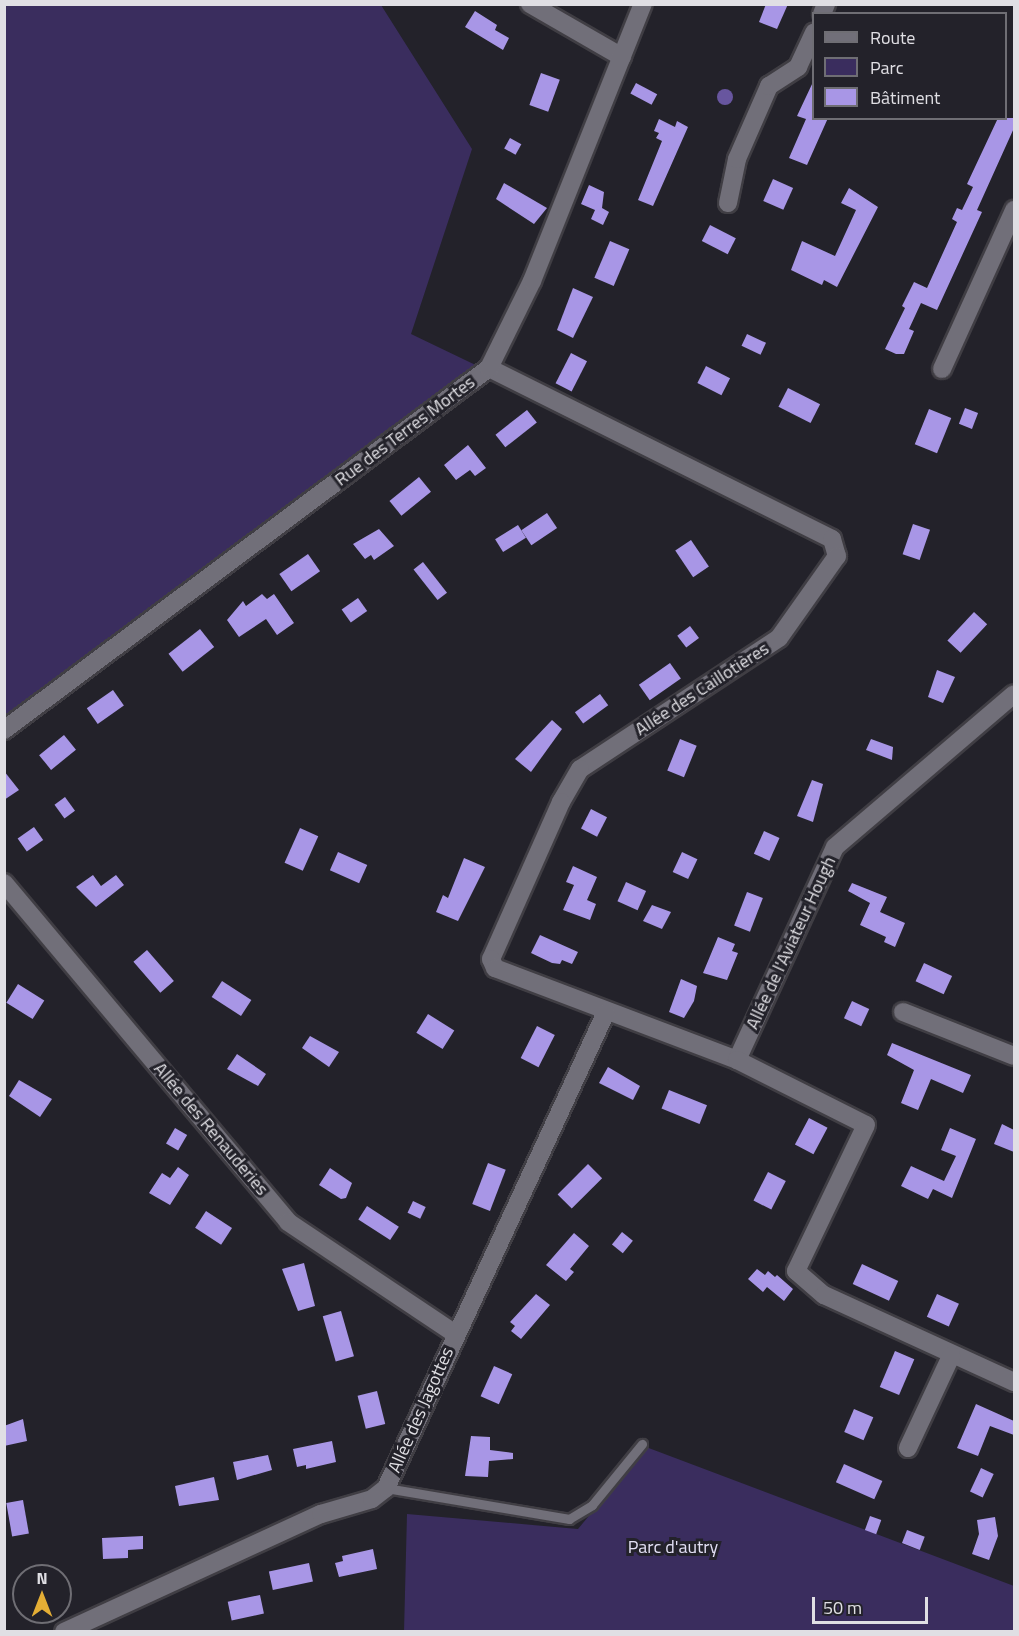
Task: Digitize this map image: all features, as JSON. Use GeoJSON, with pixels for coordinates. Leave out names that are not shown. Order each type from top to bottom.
{"type":"FeatureCollection","features":[{"type":"Feature","properties":{"kind":"street"},"geometry":{"type":"LineString","coordinates":[[530,4],[622,57]]}},
{"type":"Feature","properties":{"kind":"street","name":"Rue des Terres Mortes"},"geometry":{"type":"LineString","coordinates":[[4,730],[489,368],[532,281],[643,4]]}},
{"type":"Feature","properties":{"kind":"street"},"geometry":{"type":"LineString","coordinates":[[728,203],[737,159],[769,86],[798,67],[812,34]]}},
{"type":"Feature","properties":{"kind":"street"},"geometry":{"type":"LineString","coordinates":[[942,369],[1014,210]]}},
{"type":"Feature","properties":{"kind":"street","name":"Allée des Caillotières"},"geometry":{"type":"LineString","coordinates":[[489,368],[832,539],[837,556],[779,638],[580,769],[561,802],[491,959],[495,968],[606,1012]]}},
{"type":"Feature","properties":{"kind":"street","name":"Allée de l'Aviateur Hough"},"geometry":{"type":"LineString","coordinates":[[737,1060],[835,847],[1014,694]]}},
{"type":"Feature","properties":{"kind":"street","name":"Allée des Renauderies"},"geometry":{"type":"LineString","coordinates":[[4,883],[288,1222],[455,1334]]}},
{"type":"Feature","properties":{"kind":"street"},"geometry":{"type":"LineString","coordinates":[[606,1012],[737,1060],[867,1125],[796,1271],[824,1295],[951,1356],[1014,1382]]}},
{"type":"Feature","properties":{"kind":"street","name":"Allée des Jagottes"},"geometry":{"type":"LineString","coordinates":[[64,1632],[321,1514],[372,1499],[386,1488],[455,1334],[606,1012]]}},
{"type":"Feature","properties":{"kind":"street"},"geometry":{"type":"LineString","coordinates":[[903,1012],[1014,1056]]}},
{"type":"Feature","properties":{"kind":"street"},"geometry":{"type":"LineString","coordinates":[[908,1448],[951,1356]]}},
{"type":"Feature","properties":{"kind":"lane"},"geometry":{"type":"LineString","coordinates":[[386,1488],[568,1519],[592,1505],[642,1444]]}},
{"type":"Feature","properties":{"kind":"green space"},"geometry":{"type":"Polygon","coordinates":[[[5,5],[381,5],[472,149],[411,334],[488,371],[5,719],[5,5]]]}},
{"type":"Feature","properties":{"kind":"green space","name":"Parc d'autry"},"geometry":{"type":"Polygon","coordinates":[[[646,1447],[1014,1586],[1014,1631],[404,1632],[407,1514],[578,1529],[646,1447]]]}},
{"type":"Feature","properties":{"kind":"shaded area"},"geometry":{"type":"Polygon","coordinates":[[[725,89],[731,91],[733,97],[731,103],[725,105],[719,103],[717,97],[719,91],[725,89]]]}},
{"type":"Feature","properties":{"kind":"building"},"geometry":{"type":"Polygon","coordinates":[[[766,4],[788,4],[777,29],[759,22],[766,4]]]}},
{"type":"Feature","properties":{"kind":"building"},"geometry":{"type":"Polygon","coordinates":[[[475,11],[497,25],[495,30],[509,38],[503,50],[465,27],[475,11]]]}},
{"type":"Feature","properties":{"kind":"building"},"geometry":{"type":"Polygon","coordinates":[[[541,73],[560,80],[548,112],[529,105],[541,73]]]}},
{"type":"Feature","properties":{"kind":"building"},"geometry":{"type":"Polygon","coordinates":[[[636,83],[657,94],[652,105],[630,94],[636,83]]]}},
{"type":"Feature","properties":{"kind":"building"},"geometry":{"type":"Polygon","coordinates":[[[812,84],[812,120],[827,120],[807,165],[789,158],[806,119],[797,116],[812,84]]]}},
{"type":"Feature","properties":{"kind":"building"},"geometry":{"type":"Polygon","coordinates":[[[1014,118],[1014,128],[977,210],[982,212],[937,310],[921,303],[909,329],[914,331],[904,354],[896,354],[885,349],[905,308],[902,306],[914,282],[927,288],[957,222],[952,219],[957,208],[962,210],[973,187],[967,184],[997,120],[1014,118]]]}},
{"type":"Feature","properties":{"kind":"building"},"geometry":{"type":"Polygon","coordinates":[[[659,119],[675,127],[677,121],[688,127],[653,206],[638,200],[662,141],[656,138],[659,133],[654,131],[659,119]]]}},
{"type":"Feature","properties":{"kind":"building"},"geometry":{"type":"Polygon","coordinates":[[[510,138],[521,144],[516,155],[504,148],[510,138]]]}},
{"type":"Feature","properties":{"kind":"building"},"geometry":{"type":"Polygon","coordinates":[[[773,179],[793,188],[783,210],[763,201],[773,179]]]}},
{"type":"Feature","properties":{"kind":"building"},"geometry":{"type":"Polygon","coordinates":[[[504,183],[547,208],[534,224],[496,199],[504,183]]]}},
{"type":"Feature","properties":{"kind":"building"},"geometry":{"type":"Polygon","coordinates":[[[589,185],[604,192],[602,208],[609,212],[603,225],[591,219],[595,210],[581,204],[589,185]]]}},
{"type":"Feature","properties":{"kind":"building"},"geometry":{"type":"Polygon","coordinates":[[[849,188],[878,207],[837,287],[824,280],[822,285],[791,270],[802,241],[835,256],[856,210],[841,203],[849,188]]]}},
{"type":"Feature","properties":{"kind":"building"},"geometry":{"type":"Polygon","coordinates":[[[710,225],[736,238],[728,254],[702,241],[710,225]]]}},
{"type":"Feature","properties":{"kind":"building"},"geometry":{"type":"Polygon","coordinates":[[[610,241],[629,249],[614,286],[594,278],[610,241]]]}},
{"type":"Feature","properties":{"kind":"building"},"geometry":{"type":"Polygon","coordinates":[[[573,288],[593,297],[573,338],[557,330],[573,288]]]}},
{"type":"Feature","properties":{"kind":"building"},"geometry":{"type":"Polygon","coordinates":[[[747,334],[766,343],[761,355],[742,346],[747,334]]]}},
{"type":"Feature","properties":{"kind":"building"},"geometry":{"type":"Polygon","coordinates":[[[571,353],[587,361],[572,391],[556,383],[571,353]]]}},
{"type":"Feature","properties":{"kind":"building"},"geometry":{"type":"Polygon","coordinates":[[[706,366],[730,378],[721,395],[697,383],[706,366]]]}},
{"type":"Feature","properties":{"kind":"building"},"geometry":{"type":"Polygon","coordinates":[[[788,388],[820,404],[811,423],[778,407],[788,388]]]}},
{"type":"Feature","properties":{"kind":"building"},"geometry":{"type":"Polygon","coordinates":[[[965,408],[978,413],[972,429],[959,424],[965,408]]]}},
{"type":"Feature","properties":{"kind":"building"},"geometry":{"type":"Polygon","coordinates":[[[929,409],[951,418],[937,453],[915,444],[929,409]]]}},
{"type":"Feature","properties":{"kind":"building"},"geometry":{"type":"Polygon","coordinates":[[[527,410],[537,423],[505,447],[495,435],[527,410]]]}},
{"type":"Feature","properties":{"kind":"building"},"geometry":{"type":"Polygon","coordinates":[[[468,445],[486,468],[475,476],[470,470],[456,480],[444,465],[468,445]]]}},
{"type":"Feature","properties":{"kind":"building"},"geometry":{"type":"Polygon","coordinates":[[[419,477],[431,492],[401,516],[389,501],[419,477]]]}},
{"type":"Feature","properties":{"kind":"building"},"geometry":{"type":"Polygon","coordinates":[[[547,513],[557,528],[531,545],[521,530],[547,513]]]}},
{"type":"Feature","properties":{"kind":"building"},"geometry":{"type":"Polygon","coordinates":[[[913,524],[930,530],[920,560],[903,554],[913,524]]]}},
{"type":"Feature","properties":{"kind":"building"},"geometry":{"type":"Polygon","coordinates":[[[518,525],[526,538],[503,552],[495,539],[518,525]]]}},
{"type":"Feature","properties":{"kind":"building"},"geometry":{"type":"Polygon","coordinates":[[[379,529],[394,546],[374,560],[371,555],[365,559],[353,544],[379,529]]]}},
{"type":"Feature","properties":{"kind":"building"},"geometry":{"type":"Polygon","coordinates":[[[691,540],[709,567],[693,577],[675,551],[691,540]]]}},
{"type":"Feature","properties":{"kind":"building"},"geometry":{"type":"Polygon","coordinates":[[[308,554],[320,571],[291,591],[279,574],[308,554]]]}},
{"type":"Feature","properties":{"kind":"building"},"geometry":{"type":"Polygon","coordinates":[[[423,562],[447,593],[438,600],[414,569],[423,562]]]}},
{"type":"Feature","properties":{"kind":"building"},"geometry":{"type":"Polygon","coordinates":[[[262,594],[267,599],[274,594],[294,623],[277,635],[266,619],[239,637],[227,620],[243,601],[246,606],[262,594]]]}},
{"type":"Feature","properties":{"kind":"building"},"geometry":{"type":"Polygon","coordinates":[[[358,598],[367,611],[351,623],[342,609],[358,598]]]}},
{"type":"Feature","properties":{"kind":"building"},"geometry":{"type":"Polygon","coordinates":[[[974,612],[987,624],[961,653],[947,641],[974,612]]]}},
{"type":"Feature","properties":{"kind":"building"},"geometry":{"type":"Polygon","coordinates":[[[690,626],[699,638],[686,648],[677,636],[690,626]]]}},
{"type":"Feature","properties":{"kind":"building"},"geometry":{"type":"Polygon","coordinates":[[[200,629],[214,647],[183,672],[168,654],[200,629]]]}},
{"type":"Feature","properties":{"kind":"building"},"geometry":{"type":"Polygon","coordinates":[[[670,663],[681,679],[650,700],[639,685],[670,663]]]}},
{"type":"Feature","properties":{"kind":"building"},"geometry":{"type":"Polygon","coordinates":[[[937,670],[955,677],[943,703],[928,697],[937,670]]]}},
{"type":"Feature","properties":{"kind":"building"},"geometry":{"type":"Polygon","coordinates":[[[113,690],[124,706],[98,724],[87,708],[113,690]]]}},
{"type":"Feature","properties":{"kind":"building"},"geometry":{"type":"Polygon","coordinates":[[[600,694],[608,705],[583,724],[575,712],[600,694]]]}},
{"type":"Feature","properties":{"kind":"building"},"geometry":{"type":"Polygon","coordinates":[[[552,720],[562,729],[531,772],[515,759],[552,720]]]}},
{"type":"Feature","properties":{"kind":"building"},"geometry":{"type":"Polygon","coordinates":[[[64,735],[76,750],[51,770],[39,755],[64,735]]]}},
{"type":"Feature","properties":{"kind":"building"},"geometry":{"type":"Polygon","coordinates":[[[680,739],[697,746],[684,777],[667,771],[680,739]]]}},
{"type":"Feature","properties":{"kind":"building"},"geometry":{"type":"Polygon","coordinates":[[[871,739],[893,747],[892,760],[866,750],[871,739]]]}},
{"type":"Feature","properties":{"kind":"building"},"geometry":{"type":"Polygon","coordinates":[[[4,771],[19,790],[4,800],[4,771]]]}},
{"type":"Feature","properties":{"kind":"building"},"geometry":{"type":"Polygon","coordinates":[[[812,780],[823,784],[813,822],[797,816],[812,780]]]}},
{"type":"Feature","properties":{"kind":"building"},"geometry":{"type":"Polygon","coordinates":[[[65,797],[75,811],[64,818],[54,805],[65,797]]]}},
{"type":"Feature","properties":{"kind":"building"},"geometry":{"type":"Polygon","coordinates":[[[591,809],[607,817],[597,837],[581,829],[591,809]]]}},
{"type":"Feature","properties":{"kind":"building"},"geometry":{"type":"Polygon","coordinates":[[[34,827],[43,840],[27,852],[18,838],[34,827]]]}},
{"type":"Feature","properties":{"kind":"building"},"geometry":{"type":"Polygon","coordinates":[[[300,828],[318,836],[303,871],[285,863],[300,828]]]}},
{"type":"Feature","properties":{"kind":"building"},"geometry":{"type":"Polygon","coordinates":[[[764,831],[780,838],[769,861],[754,854],[764,831]]]}},
{"type":"Feature","properties":{"kind":"building"},"geometry":{"type":"Polygon","coordinates":[[[338,852],[367,865],[359,883],[330,870],[338,852]]]}},
{"type":"Feature","properties":{"kind":"building"},"geometry":{"type":"Polygon","coordinates":[[[682,852],[697,859],[688,879],[673,872],[682,852]]]}},
{"type":"Feature","properties":{"kind":"building"},"geometry":{"type":"Polygon","coordinates":[[[464,858],[485,867],[458,921],[436,912],[443,895],[448,898],[464,858]]]}},
{"type":"Feature","properties":{"kind":"building"},"geometry":{"type":"Polygon","coordinates":[[[573,866],[597,877],[587,900],[596,904],[590,920],[563,910],[574,885],[566,882],[573,866]]]}},
{"type":"Feature","properties":{"kind":"building"},"geometry":{"type":"Polygon","coordinates":[[[93,875],[101,886],[116,875],[124,885],[96,907],[76,887],[93,875]]]}},
{"type":"Feature","properties":{"kind":"building"},"geometry":{"type":"Polygon","coordinates":[[[626,882],[646,891],[638,910],[617,901],[626,882]]]}},
{"type":"Feature","properties":{"kind":"building"},"geometry":{"type":"Polygon","coordinates":[[[852,883],[887,897],[880,912],[905,923],[895,947],[884,942],[886,937],[860,925],[870,903],[848,891],[852,883]]]}},
{"type":"Feature","properties":{"kind":"building"},"geometry":{"type":"Polygon","coordinates":[[[747,892],[763,898],[750,932],[734,926],[747,892]]]}},
{"type":"Feature","properties":{"kind":"building"},"geometry":{"type":"Polygon","coordinates":[[[652,905],[671,912],[662,929],[643,921],[652,905]]]}},
{"type":"Feature","properties":{"kind":"building"},"geometry":{"type":"Polygon","coordinates":[[[540,935],[578,952],[572,964],[562,960],[560,964],[552,963],[531,953],[540,935]]]}},
{"type":"Feature","properties":{"kind":"building"},"geometry":{"type":"Polygon","coordinates":[[[718,937],[735,944],[732,951],[738,953],[727,980],[703,973],[718,937]]]}},
{"type":"Feature","properties":{"kind":"building"},"geometry":{"type":"Polygon","coordinates":[[[147,950],[174,981],[160,993],[133,962],[147,950]]]}},
{"type":"Feature","properties":{"kind":"building"},"geometry":{"type":"Polygon","coordinates":[[[924,963],[952,976],[944,994],[916,981],[924,963]]]}},
{"type":"Feature","properties":{"kind":"building"},"geometry":{"type":"Polygon","coordinates":[[[681,979],[697,986],[694,1001],[684,1018],[669,1012],[681,979]]]}},
{"type":"Feature","properties":{"kind":"building"},"geometry":{"type":"Polygon","coordinates":[[[222,981],[251,1000],[241,1016],[212,997],[222,981]]]}},
{"type":"Feature","properties":{"kind":"building"},"geometry":{"type":"Polygon","coordinates":[[[18,984],[44,1000],[33,1019],[6,1003],[18,984]]]}},
{"type":"Feature","properties":{"kind":"building"},"geometry":{"type":"Polygon","coordinates":[[[852,1001],[869,1009],[861,1026],[844,1018],[852,1001]]]}},
{"type":"Feature","properties":{"kind":"building"},"geometry":{"type":"Polygon","coordinates":[[[428,1014],[454,1030],[443,1049],[416,1033],[428,1014]]]}},
{"type":"Feature","properties":{"kind":"building"},"geometry":{"type":"Polygon","coordinates":[[[537,1026],[555,1035],[538,1067],[521,1058],[537,1026]]]}},
{"type":"Feature","properties":{"kind":"building"},"geometry":{"type":"Polygon","coordinates":[[[310,1036],[339,1052],[329,1067],[302,1048],[310,1036]]]}},
{"type":"Feature","properties":{"kind":"building"},"geometry":{"type":"Polygon","coordinates":[[[892,1043],[971,1075],[963,1093],[931,1079],[918,1110],[901,1103],[914,1070],[887,1055],[892,1043]]]}},
{"type":"Feature","properties":{"kind":"building"},"geometry":{"type":"Polygon","coordinates":[[[237,1054],[266,1074],[258,1086],[227,1069],[237,1054]]]}},
{"type":"Feature","properties":{"kind":"building"},"geometry":{"type":"Polygon","coordinates":[[[608,1067],[640,1086],[633,1100],[599,1083],[608,1067]]]}},
{"type":"Feature","properties":{"kind":"building"},"geometry":{"type":"Polygon","coordinates":[[[19,1080],[52,1099],[40,1117],[9,1096],[19,1080]]]}},
{"type":"Feature","properties":{"kind":"building"},"geometry":{"type":"Polygon","coordinates":[[[669,1090],[707,1105],[700,1124],[662,1109],[669,1090]]]}},
{"type":"Feature","properties":{"kind":"building"},"geometry":{"type":"Polygon","coordinates":[[[809,1118],[828,1128],[813,1154],[795,1144],[809,1118]]]}},
{"type":"Feature","properties":{"kind":"building"},"geometry":{"type":"Polygon","coordinates":[[[1002,1124],[1014,1130],[1014,1152],[994,1144],[1002,1124]]]}},
{"type":"Feature","properties":{"kind":"building"},"geometry":{"type":"Polygon","coordinates":[[[175,1128],[187,1135],[178,1151],[166,1144],[175,1128]]]}},
{"type":"Feature","properties":{"kind":"building"},"geometry":{"type":"Polygon","coordinates":[[[950,1128],[976,1139],[952,1198],[933,1189],[928,1199],[901,1186],[911,1166],[944,1181],[956,1156],[941,1150],[950,1128]]]}},
{"type":"Feature","properties":{"kind":"building"},"geometry":{"type":"Polygon","coordinates":[[[488,1163],[506,1170],[490,1211],[472,1204],[488,1163]]]}},
{"type":"Feature","properties":{"kind":"building"},"geometry":{"type":"Polygon","coordinates":[[[588,1164],[602,1178],[572,1209],[558,1194],[588,1164]]]}},
{"type":"Feature","properties":{"kind":"building"},"geometry":{"type":"Polygon","coordinates":[[[178,1167],[189,1175],[170,1205],[149,1193],[162,1173],[170,1178],[178,1167]]]}},
{"type":"Feature","properties":{"kind":"building"},"geometry":{"type":"Polygon","coordinates":[[[330,1168],[352,1183],[346,1198],[341,1199],[319,1185],[330,1168]]]}},
{"type":"Feature","properties":{"kind":"building"},"geometry":{"type":"Polygon","coordinates":[[[768,1172],[786,1181],[771,1210],[753,1201],[768,1172]]]}},
{"type":"Feature","properties":{"kind":"building"},"geometry":{"type":"Polygon","coordinates":[[[413,1201],[426,1207],[420,1219],[408,1213],[413,1201]]]}},
{"type":"Feature","properties":{"kind":"building"},"geometry":{"type":"Polygon","coordinates":[[[367,1206],[399,1227],[390,1240],[358,1219],[367,1206]]]}},
{"type":"Feature","properties":{"kind":"building"},"geometry":{"type":"Polygon","coordinates":[[[206,1211],[232,1228],[221,1245],[195,1228],[206,1211]]]}},
{"type":"Feature","properties":{"kind":"building"},"geometry":{"type":"Polygon","coordinates":[[[622,1232],[633,1241],[623,1253],[612,1244],[622,1232]]]}},
{"type":"Feature","properties":{"kind":"building"},"geometry":{"type":"Polygon","coordinates":[[[574,1233],[589,1246],[570,1269],[574,1272],[566,1281],[546,1265],[574,1233]]]}},
{"type":"Feature","properties":{"kind":"building"},"geometry":{"type":"Polygon","coordinates":[[[304,1263],[315,1306],[298,1311],[282,1269],[304,1263]]]}},
{"type":"Feature","properties":{"kind":"building"},"geometry":{"type":"Polygon","coordinates":[[[862,1264],[898,1281],[889,1301],[853,1284],[862,1264]]]}},
{"type":"Feature","properties":{"kind":"building"},"geometry":{"type":"Polygon","coordinates":[[[757,1269],[765,1275],[768,1271],[775,1277],[777,1275],[793,1289],[784,1301],[767,1287],[763,1292],[748,1279],[757,1269]]]}},
{"type":"Feature","properties":{"kind":"building"},"geometry":{"type":"Polygon","coordinates":[[[536,1294],[550,1305],[521,1339],[511,1331],[515,1326],[510,1322],[536,1294]]]}},
{"type":"Feature","properties":{"kind":"building"},"geometry":{"type":"Polygon","coordinates":[[[937,1294],[959,1304],[949,1327],[927,1317],[937,1294]]]}},
{"type":"Feature","properties":{"kind":"building"},"geometry":{"type":"Polygon","coordinates":[[[341,1311],[354,1356],[336,1361],[323,1316],[341,1311]]]}},
{"type":"Feature","properties":{"kind":"building"},"geometry":{"type":"Polygon","coordinates":[[[895,1351],[914,1359],[899,1395],[880,1387],[895,1351]]]}},
{"type":"Feature","properties":{"kind":"building"},"geometry":{"type":"Polygon","coordinates":[[[494,1366],[512,1374],[499,1404],[481,1396],[494,1366]]]}},
{"type":"Feature","properties":{"kind":"building"},"geometry":{"type":"Polygon","coordinates":[[[377,1391],[385,1424],[366,1429],[358,1396],[377,1391]]]}},
{"type":"Feature","properties":{"kind":"building"},"geometry":{"type":"Polygon","coordinates":[[[976,1404],[1014,1421],[1014,1435],[990,1426],[978,1456],[957,1448],[976,1404]]]}},
{"type":"Feature","properties":{"kind":"building"},"geometry":{"type":"Polygon","coordinates":[[[854,1409],[873,1417],[864,1440],[844,1432],[854,1409]]]}},
{"type":"Feature","properties":{"kind":"building"},"geometry":{"type":"Polygon","coordinates":[[[23,1419],[27,1441],[4,1446],[4,1426],[23,1419]]]}},
{"type":"Feature","properties":{"kind":"building"},"geometry":{"type":"Polygon","coordinates":[[[471,1436],[490,1437],[490,1450],[513,1453],[513,1459],[489,1461],[488,1477],[465,1476],[471,1436]]]}},
{"type":"Feature","properties":{"kind":"building"},"geometry":{"type":"Polygon","coordinates":[[[332,1441],[336,1462],[306,1469],[306,1465],[297,1467],[293,1449],[332,1441]]]}},
{"type":"Feature","properties":{"kind":"building"},"geometry":{"type":"Polygon","coordinates":[[[268,1455],[272,1470],[237,1480],[233,1462],[268,1455]]]}},
{"type":"Feature","properties":{"kind":"building"},"geometry":{"type":"Polygon","coordinates":[[[844,1464],[882,1481],[874,1499],[836,1482],[844,1464]]]}},
{"type":"Feature","properties":{"kind":"building"},"geometry":{"type":"Polygon","coordinates":[[[981,1468],[994,1474],[983,1497],[970,1492],[981,1468]]]}},
{"type":"Feature","properties":{"kind":"building"},"geometry":{"type":"Polygon","coordinates":[[[214,1477],[219,1500],[179,1506],[175,1486],[214,1477]]]}},
{"type":"Feature","properties":{"kind":"building"},"geometry":{"type":"Polygon","coordinates":[[[23,1500],[29,1533],[12,1536],[6,1503],[23,1500]]]}},
{"type":"Feature","properties":{"kind":"building"},"geometry":{"type":"Polygon","coordinates":[[[870,1516],[881,1520],[876,1534],[865,1530],[870,1516]]]}},
{"type":"Feature","properties":{"kind":"building"},"geometry":{"type":"Polygon","coordinates":[[[995,1517],[998,1536],[989,1560],[972,1554],[979,1534],[977,1520],[995,1517]]]}},
{"type":"Feature","properties":{"kind":"building"},"geometry":{"type":"Polygon","coordinates":[[[907,1530],[925,1537],[920,1550],[902,1543],[907,1530]]]}},
{"type":"Feature","properties":{"kind":"building"},"geometry":{"type":"Polygon","coordinates":[[[143,1536],[143,1549],[128,1550],[128,1558],[103,1559],[102,1538],[143,1536]]]}},
{"type":"Feature","properties":{"kind":"building"},"geometry":{"type":"Polygon","coordinates":[[[373,1549],[377,1569],[339,1577],[335,1563],[343,1561],[342,1556],[373,1549]]]}},
{"type":"Feature","properties":{"kind":"building"},"geometry":{"type":"Polygon","coordinates":[[[309,1563],[313,1582],[273,1590],[269,1572],[309,1563]]]}},
{"type":"Feature","properties":{"kind":"building"},"geometry":{"type":"Polygon","coordinates":[[[260,1595],[264,1614],[232,1620],[228,1602],[260,1595]]]}}]}
